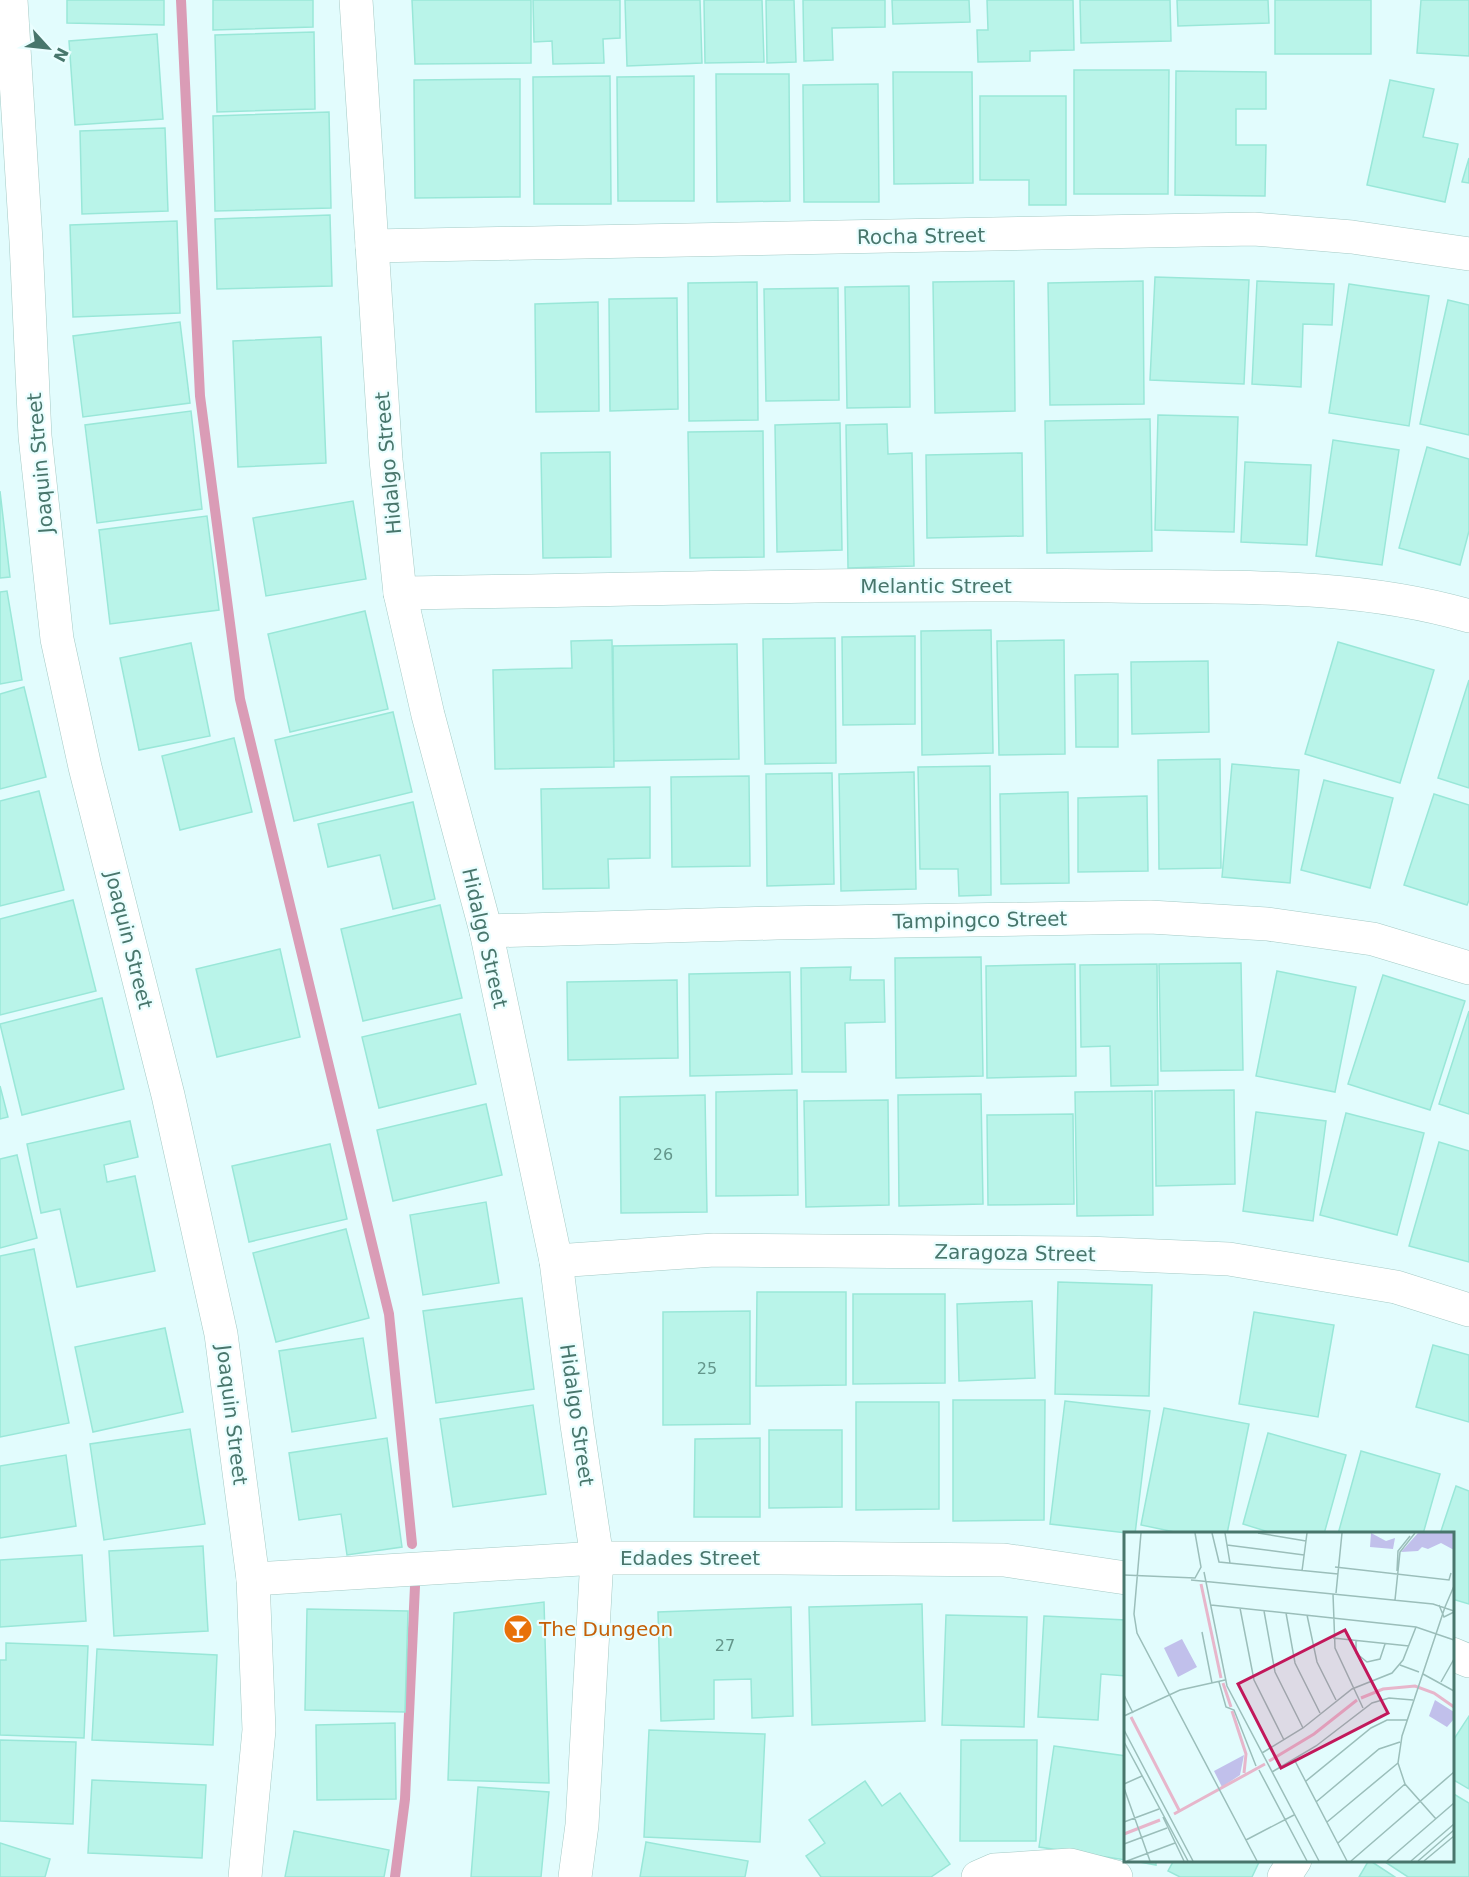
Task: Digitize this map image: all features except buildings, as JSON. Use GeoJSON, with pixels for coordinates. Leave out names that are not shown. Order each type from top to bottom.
{"type":"FeatureCollection","features":[{"type":"Feature","properties":{"kind":"street","name":"Joaquin Street"},"geometry":{"type":"LineString","coordinates":[[11,0],[13,242],[57,639],[85,767],[168,1095],[221,1334],[253,1579],[259,1730],[244,1877]]}},
{"type":"Feature","properties":{"kind":"street","name":"Hidalgo Street"},"geometry":{"type":"LineString","coordinates":[[356,0],[386,460],[400,593],[428,715],[486,931],[556,1260],[597,1558],[582,1825],[575,1877]]}},
{"type":"Feature","properties":{"kind":"street","name":"Rocha Street"},"geometry":{"type":"LineString","coordinates":[[372,246],[1254,230],[1352,237],[1469,254]]}},
{"type":"Feature","properties":{"kind":"street","name":"Melantic Street"},"geometry":{"type":"LineString","coordinates":[[400,593],[1064,585],[1314,590],[1383,597],[1469,616]]}},
{"type":"Feature","properties":{"kind":"street","name":"Tampingco Street"},"geometry":{"type":"LineString","coordinates":[[486,931],[777,923],[1150,917],[1267,924],[1373,939],[1469,968]]}},
{"type":"Feature","properties":{"kind":"street","name":"Zaragoza Street"},"geometry":{"type":"LineString","coordinates":[[556,1260],[714,1250],[1087,1253],[1229,1259],[1396,1287],[1469,1310]]}},
{"type":"Feature","properties":{"kind":"street","name":"Edades Street"},"geometry":{"type":"LineString","coordinates":[[253,1579],[597,1558],[1004,1560],[1124,1578]]}},
{"type":"Feature","properties":{"kind":"street"},"geometry":{"type":"LineString","coordinates":[[1454,1655],[1469,1660]]}},
{"type":"Feature","properties":{"kind":"street"},"geometry":{"type":"LineString","coordinates":[[1284,1877],[1294,1862]]}},
{"type":"Feature","properties":{"kind":"street"},"geometry":{"type":"LineString","coordinates":[[978,1877],[994,1870],[1070,1865],[1116,1877]]}},
{"type":"Feature","properties":{"kind":"waterway"},"geometry":{"type":"LineString","coordinates":[[181,0],[200,396],[240,699],[389,1314],[412,1544]]}},
{"type":"Feature","properties":{"kind":"waterway"},"geometry":{"type":"LineString","coordinates":[[395,1877],[405,1799],[415,1586]]}},
{"type":"Feature","properties":{"kind":"place","name":"The Dungeon"},"geometry":{"type":"Point","coordinates":[518,1629]}}]}
